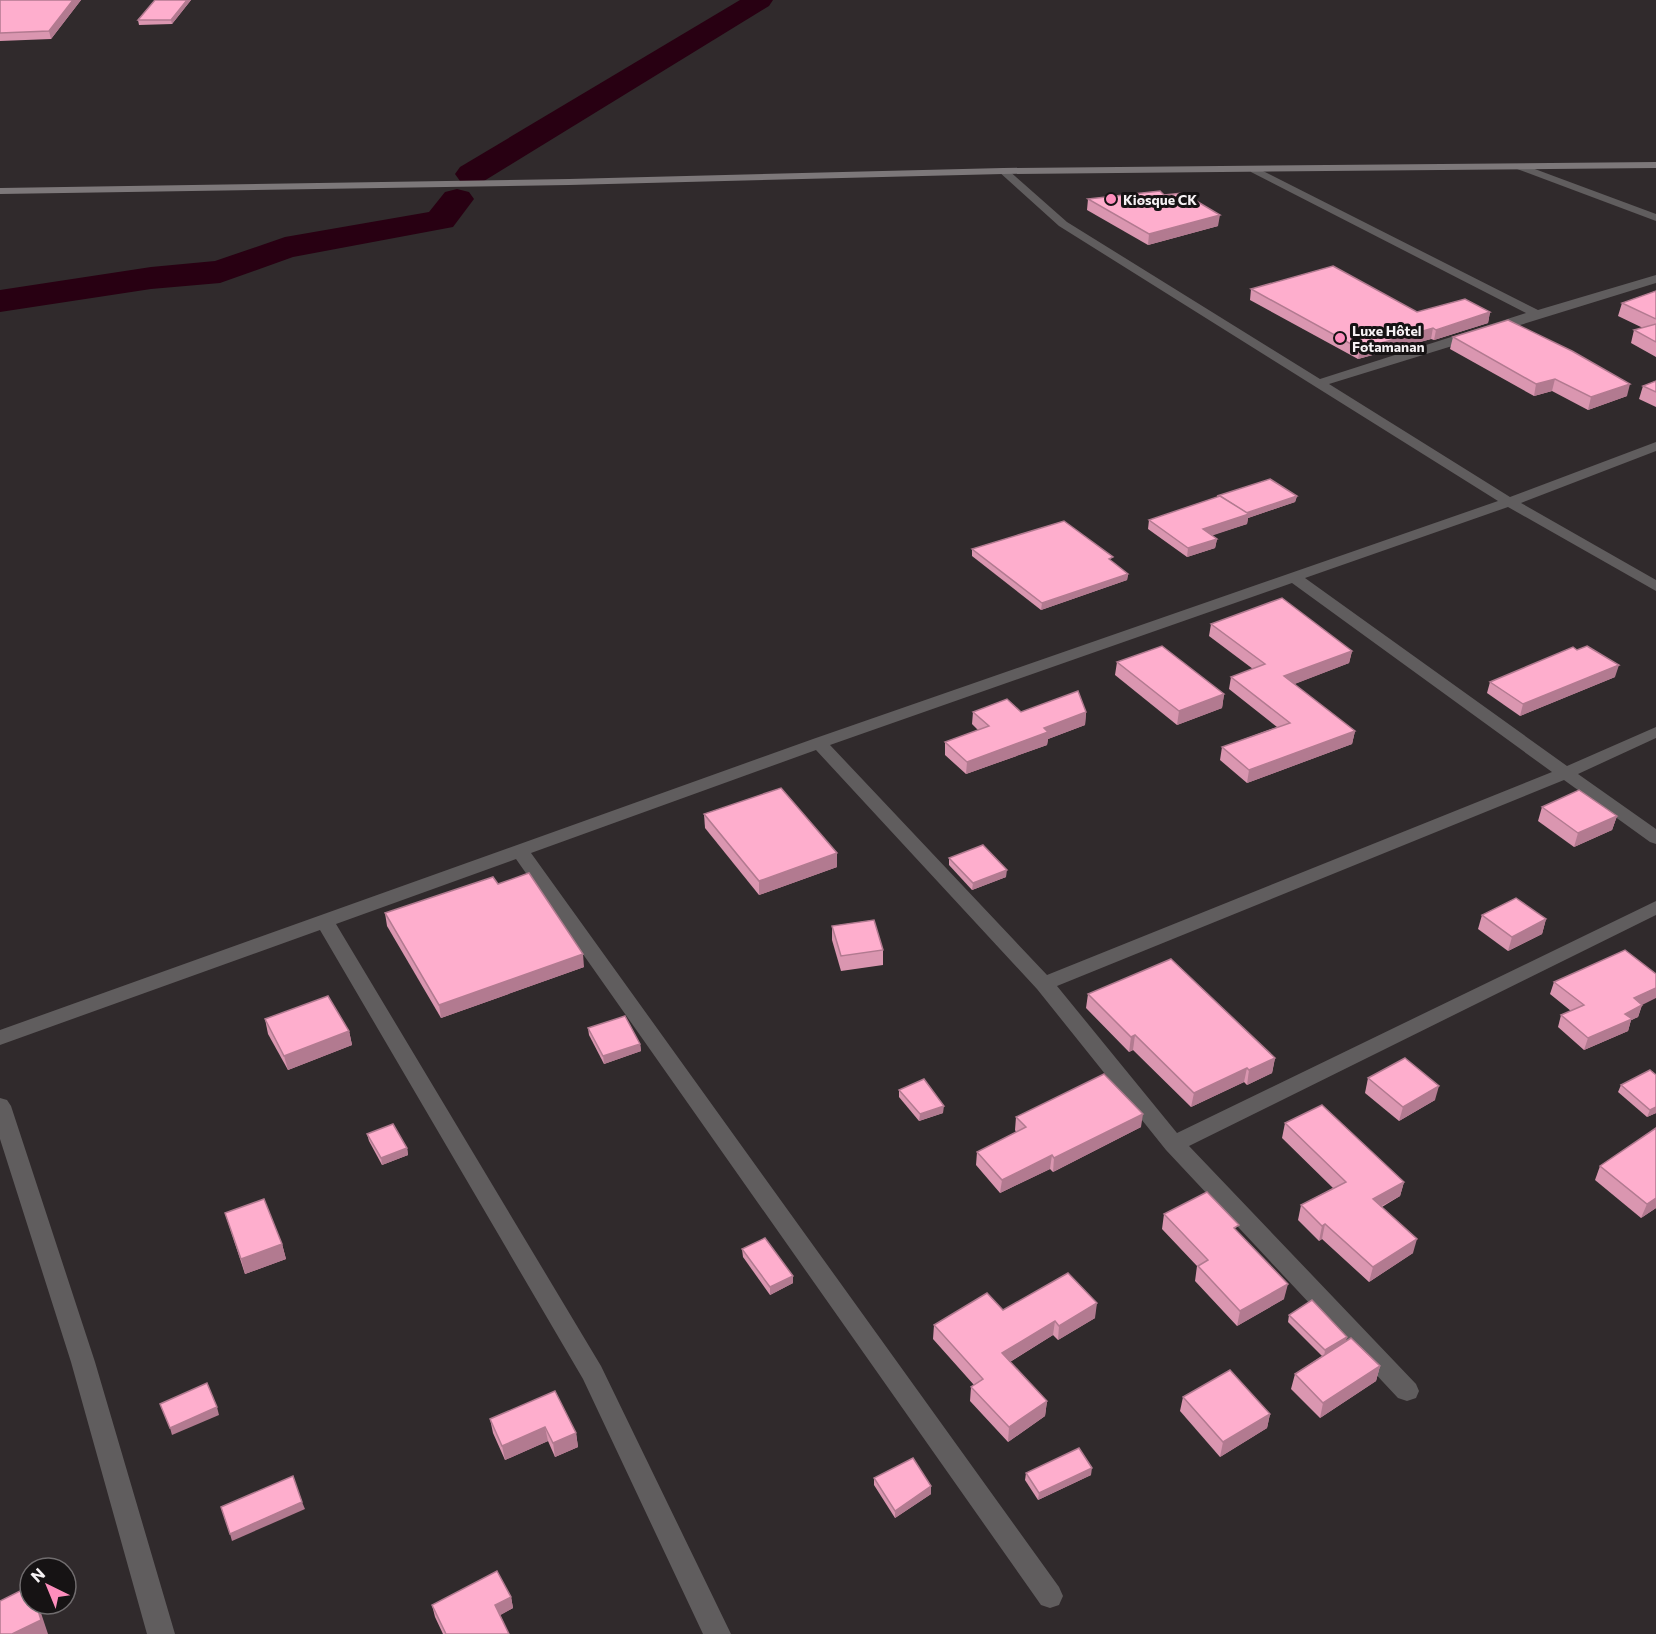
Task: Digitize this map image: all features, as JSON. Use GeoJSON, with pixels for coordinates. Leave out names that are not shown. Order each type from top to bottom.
{"type":"FeatureCollection","features":[{"type":"Feature","properties":{"kind":"main road"},"geometry":{"type":"LineString","coordinates":[[0,191],[558,182],[1003,171],[1656,165]]}},
{"type":"Feature","properties":{"kind":"street"},"geometry":{"type":"LineString","coordinates":[[1521,167],[1656,218]]}},
{"type":"Feature","properties":{"kind":"street"},"geometry":{"type":"LineString","coordinates":[[1255,170],[1537,314]]}},
{"type":"Feature","properties":{"kind":"street"},"geometry":{"type":"LineString","coordinates":[[1003,171],[1064,224],[1509,502],[1656,586]]}},
{"type":"Feature","properties":{"kind":"street"},"geometry":{"type":"LineString","coordinates":[[1320,383],[1656,279]]}},
{"type":"Feature","properties":{"kind":"street"},"geometry":{"type":"LineString","coordinates":[[0,1038],[819,743],[1509,502],[1656,446]]}},
{"type":"Feature","properties":{"kind":"street"},"geometry":{"type":"LineString","coordinates":[[1293,578],[1656,838]]}},
{"type":"Feature","properties":{"kind":"street"},"geometry":{"type":"LineString","coordinates":[[1044,984],[1565,773],[1656,732]]}},
{"type":"Feature","properties":{"kind":"street"},"geometry":{"type":"LineString","coordinates":[[819,743],[1044,984],[1174,1144],[1407,1391]]}},
{"type":"Feature","properties":{"kind":"street"},"geometry":{"type":"LineString","coordinates":[[520,851],[1050,1596]]}},
{"type":"Feature","properties":{"kind":"street"},"geometry":{"type":"LineString","coordinates":[[1174,1144],[1656,907]]}},
{"type":"Feature","properties":{"kind":"street"},"geometry":{"type":"LineString","coordinates":[[325,921],[592,1373],[717,1634]]}},
{"type":"Feature","properties":{"kind":"street"},"geometry":{"type":"LineString","coordinates":[[0,1106],[83,1362],[161,1634]]}},
{"type":"Feature","properties":{"kind":"building"},"geometry":{"type":"Polygon","coordinates":[[[0,0],[73,0],[49,31],[0,33],[0,0]]]}},
{"type":"Feature","properties":{"kind":"building"},"geometry":{"type":"Polygon","coordinates":[[[155,0],[187,0],[171,20],[138,20],[155,0]]]}},
{"type":"Feature","properties":{"kind":"building"},"geometry":{"type":"Polygon","coordinates":[[[1160,191],[1164,195],[1183,193],[1220,215],[1149,234],[1088,199],[1160,191]]]}},
{"type":"Feature","properties":{"kind":"building"},"geometry":{"type":"Polygon","coordinates":[[[1333,266],[1417,312],[1465,299],[1490,312],[1436,330],[1433,328],[1360,349],[1251,289],[1333,266]]]}},
{"type":"Feature","properties":{"kind":"building"},"geometry":{"type":"Polygon","coordinates":[[[1656,291],[1656,319],[1622,303],[1656,291]]]}},
{"type":"Feature","properties":{"kind":"building"},"geometry":{"type":"Polygon","coordinates":[[[1508,320],[1572,351],[1630,384],[1591,397],[1555,379],[1536,384],[1453,337],[1508,320]]]}},
{"type":"Feature","properties":{"kind":"building"},"geometry":{"type":"Polygon","coordinates":[[[1656,324],[1656,342],[1634,330],[1656,324]]]}},
{"type":"Feature","properties":{"kind":"building"},"geometry":{"type":"Polygon","coordinates":[[[1656,381],[1656,392],[1643,386],[1656,381]]]}},
{"type":"Feature","properties":{"kind":"building"},"geometry":{"type":"Polygon","coordinates":[[[1270,479],[1297,496],[1246,513],[1217,496],[1270,479]]]}},
{"type":"Feature","properties":{"kind":"building"},"geometry":{"type":"Polygon","coordinates":[[[1220,496],[1249,514],[1203,529],[1217,539],[1188,548],[1149,520],[1220,496]]]}},
{"type":"Feature","properties":{"kind":"building"},"geometry":{"type":"Polygon","coordinates":[[[1064,521],[1113,557],[1109,559],[1128,574],[1042,603],[972,549],[1064,521]]]}},
{"type":"Feature","properties":{"kind":"building"},"geometry":{"type":"Polygon","coordinates":[[[1282,598],[1352,651],[1284,676],[1355,731],[1249,770],[1222,747],[1290,723],[1231,677],[1265,664],[1211,624],[1282,598]]]}},
{"type":"Feature","properties":{"kind":"building"},"geometry":{"type":"Polygon","coordinates":[[[1162,646],[1224,694],[1179,711],[1117,662],[1162,646]]]}},
{"type":"Feature","properties":{"kind":"building"},"geometry":{"type":"Polygon","coordinates":[[[1587,646],[1619,665],[1523,704],[1490,682],[1573,647],[1577,650],[1587,646]]]}},
{"type":"Feature","properties":{"kind":"building"},"geometry":{"type":"Polygon","coordinates":[[[1078,691],[1086,712],[1044,728],[1048,732],[967,762],[945,742],[989,726],[973,712],[1007,699],[1021,712],[1078,691]]]}},
{"type":"Feature","properties":{"kind":"building"},"geometry":{"type":"Polygon","coordinates":[[[781,788],[837,853],[759,881],[704,814],[781,788]]]}},
{"type":"Feature","properties":{"kind":"building"},"geometry":{"type":"Polygon","coordinates":[[[1579,790],[1617,816],[1578,833],[1542,807],[1579,790]]]}},
{"type":"Feature","properties":{"kind":"building"},"geometry":{"type":"Polygon","coordinates":[[[983,845],[1007,870],[973,883],[949,858],[983,845]]]}},
{"type":"Feature","properties":{"kind":"building"},"geometry":{"type":"Polygon","coordinates":[[[529,873],[583,954],[439,1005],[385,913],[493,877],[498,884],[529,873]]]}},
{"type":"Feature","properties":{"kind":"building"},"geometry":{"type":"Polygon","coordinates":[[[1516,898],[1546,919],[1512,937],[1482,915],[1516,898]]]}},
{"type":"Feature","properties":{"kind":"building"},"geometry":{"type":"Polygon","coordinates":[[[874,920],[883,950],[841,956],[832,926],[874,920]]]}},
{"type":"Feature","properties":{"kind":"building"},"geometry":{"type":"Polygon","coordinates":[[[1625,950],[1656,974],[1656,988],[1634,998],[1642,1005],[1625,1014],[1632,1019],[1588,1038],[1561,1015],[1584,1005],[1554,982],[1625,950]]]}},
{"type":"Feature","properties":{"kind":"building"},"geometry":{"type":"Polygon","coordinates":[[[1171,959],[1275,1058],[1249,1070],[1247,1068],[1194,1093],[1135,1035],[1131,1037],[1088,994],[1171,959]]]}},
{"type":"Feature","properties":{"kind":"building"},"geometry":{"type":"Polygon","coordinates":[[[328,996],[349,1031],[284,1056],[265,1019],[328,996]]]}},
{"type":"Feature","properties":{"kind":"building"},"geometry":{"type":"Polygon","coordinates":[[[625,1016],[640,1044],[603,1056],[588,1028],[625,1016]]]}},
{"type":"Feature","properties":{"kind":"building"},"geometry":{"type":"Polygon","coordinates":[[[1405,1058],[1439,1086],[1403,1107],[1368,1078],[1405,1058]]]}},
{"type":"Feature","properties":{"kind":"building"},"geometry":{"type":"Polygon","coordinates":[[[1650,1070],[1656,1075],[1656,1107],[1650,1110],[1621,1085],[1650,1070]]]}},
{"type":"Feature","properties":{"kind":"building"},"geometry":{"type":"Polygon","coordinates":[[[1104,1074],[1143,1114],[1054,1158],[1052,1155],[1002,1180],[977,1152],[1026,1127],[1016,1117],[1104,1074]]]}},
{"type":"Feature","properties":{"kind":"building"},"geometry":{"type":"Polygon","coordinates":[[[924,1079],[944,1106],[920,1114],[899,1090],[924,1079]]]}},
{"type":"Feature","properties":{"kind":"building"},"geometry":{"type":"Polygon","coordinates":[[[1322,1105],[1404,1182],[1373,1199],[1417,1239],[1373,1267],[1325,1224],[1322,1226],[1301,1205],[1346,1182],[1285,1123],[1322,1105]]]}},
{"type":"Feature","properties":{"kind":"building"},"geometry":{"type":"Polygon","coordinates":[[[393,1124],[407,1148],[381,1158],[367,1134],[393,1124]]]}},
{"type":"Feature","properties":{"kind":"building"},"geometry":{"type":"Polygon","coordinates":[[[1656,1128],[1656,1198],[1647,1204],[1600,1166],[1656,1128]]]}},
{"type":"Feature","properties":{"kind":"building"},"geometry":{"type":"Polygon","coordinates":[[[1207,1192],[1239,1225],[1234,1228],[1288,1284],[1240,1311],[1198,1266],[1208,1260],[1164,1214],[1207,1192]]]}},
{"type":"Feature","properties":{"kind":"building"},"geometry":{"type":"Polygon","coordinates":[[[264,1199],[282,1244],[241,1259],[225,1213],[264,1199]]]}},
{"type":"Feature","properties":{"kind":"building"},"geometry":{"type":"Polygon","coordinates":[[[765,1238],[793,1276],[770,1287],[742,1249],[765,1238]]]}},
{"type":"Feature","properties":{"kind":"building"},"geometry":{"type":"Polygon","coordinates":[[[1068,1273],[1097,1303],[1059,1326],[1055,1321],[1002,1353],[1047,1401],[1009,1427],[971,1387],[983,1379],[934,1325],[987,1293],[1003,1310],[1068,1273]]]}},
{"type":"Feature","properties":{"kind":"building"},"geometry":{"type":"Polygon","coordinates":[[[1312,1300],[1347,1337],[1325,1350],[1289,1315],[1312,1300]]]}},
{"type":"Feature","properties":{"kind":"building"},"geometry":{"type":"Polygon","coordinates":[[[1351,1338],[1380,1366],[1323,1403],[1295,1374],[1351,1338]]]}},
{"type":"Feature","properties":{"kind":"building"},"geometry":{"type":"Polygon","coordinates":[[[1230,1370],[1270,1414],[1223,1442],[1183,1397],[1230,1370]]]}},
{"type":"Feature","properties":{"kind":"building"},"geometry":{"type":"Polygon","coordinates":[[[207,1383],[217,1407],[170,1428],[160,1404],[207,1383]]]}},
{"type":"Feature","properties":{"kind":"building"},"geometry":{"type":"Polygon","coordinates":[[[555,1391],[576,1433],[553,1443],[545,1427],[502,1446],[490,1419],[555,1391]]]}},
{"type":"Feature","properties":{"kind":"building"},"geometry":{"type":"Polygon","coordinates":[[[1079,1448],[1092,1468],[1039,1493],[1026,1473],[1079,1448]]]}},
{"type":"Feature","properties":{"kind":"building"},"geometry":{"type":"Polygon","coordinates":[[[913,1458],[931,1486],[895,1511],[874,1478],[913,1458]]]}},
{"type":"Feature","properties":{"kind":"building"},"geometry":{"type":"Polygon","coordinates":[[[293,1476],[302,1502],[230,1534],[221,1507],[293,1476]]]}},
{"type":"Feature","properties":{"kind":"building"},"geometry":{"type":"Polygon","coordinates":[[[497,1571],[511,1597],[495,1605],[509,1634],[446,1634],[432,1605],[497,1571]]]}},
{"type":"Feature","properties":{"kind":"building"},"geometry":{"type":"Polygon","coordinates":[[[18,1592],[18,1616],[40,1616],[41,1620],[12,1634],[0,1634],[0,1601],[18,1592]]]}},
{"type":"Feature","properties":{"kind":"waterway"},"geometry":{"type":"LineString","coordinates":[[472,174],[759,0]]}},
{"type":"Feature","properties":{"kind":"waterway"},"geometry":{"type":"LineString","coordinates":[[0,301],[151,278],[220,272],[285,248],[441,220],[457,199]]}},
{"type":"Feature","properties":{"kind":"place","name":"Kiosque CK"},"geometry":{"type":"Point","coordinates":[1111,199]}},
{"type":"Feature","properties":{"kind":"place","name":"Luxe Hôtel Fotamanan"},"geometry":{"type":"Point","coordinates":[1340,338]}}]}
